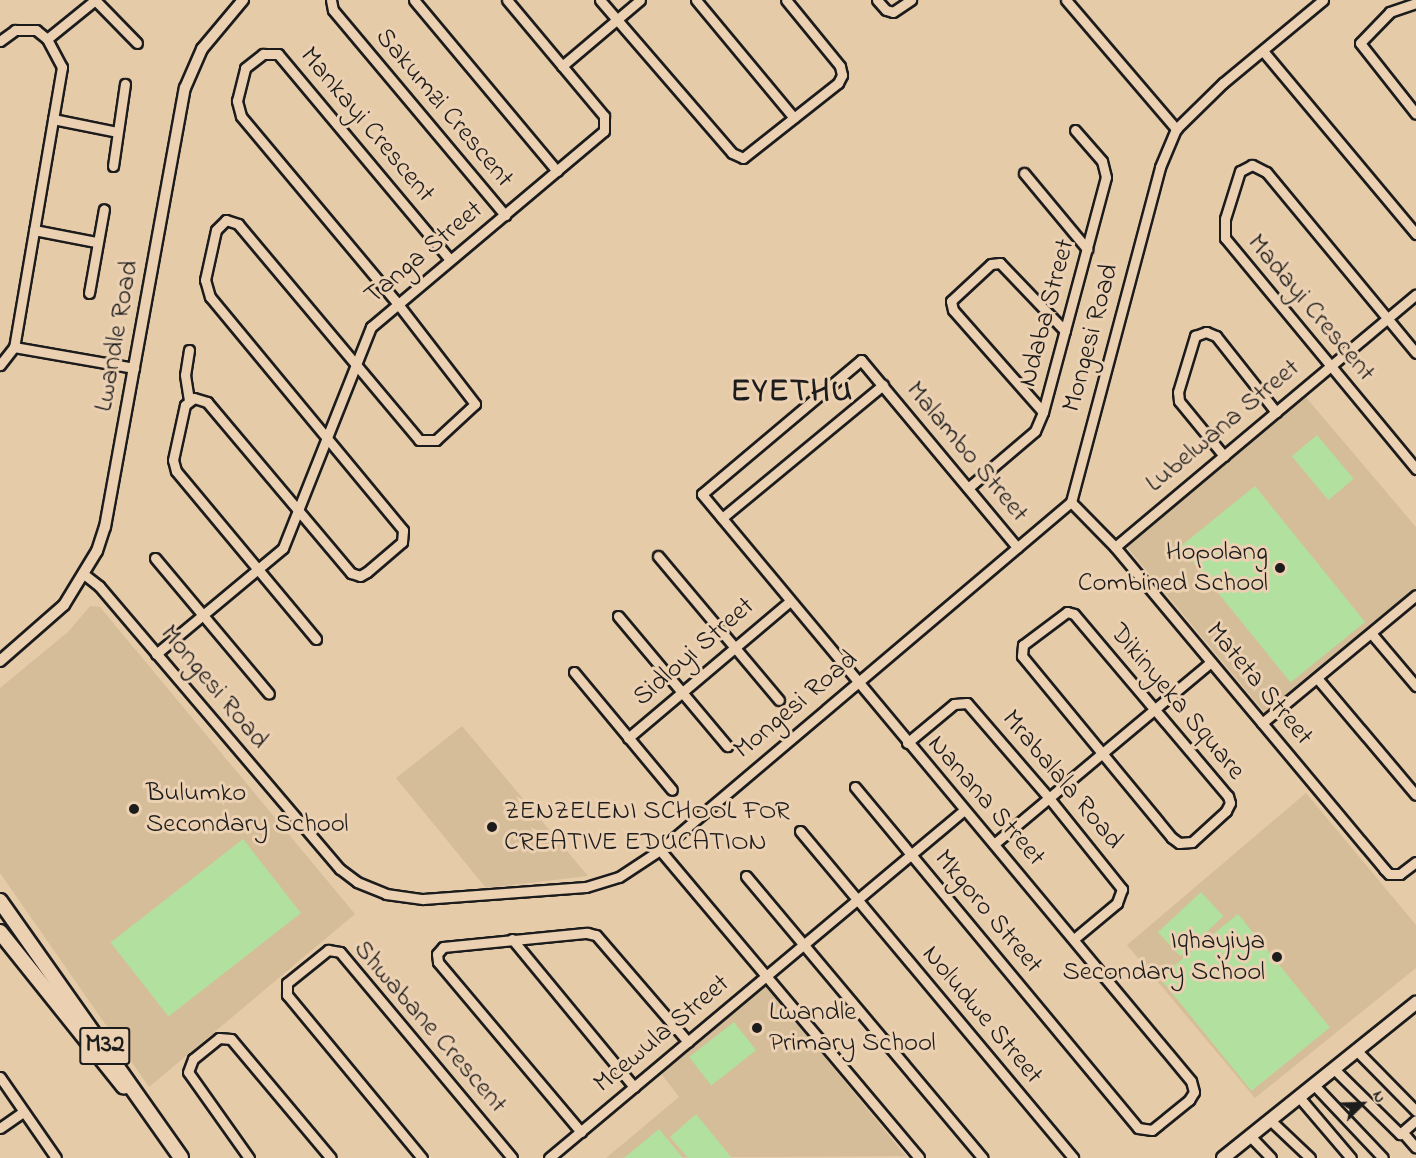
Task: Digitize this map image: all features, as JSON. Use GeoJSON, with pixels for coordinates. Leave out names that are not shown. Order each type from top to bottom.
{"type":"FeatureCollection","features":[{"type":"Feature","properties":{"kind":"main road","name":"M32"},"geometry":{"type":"LineString","coordinates":[[0,901],[178,1154]]}},
{"type":"Feature","properties":{"kind":"main road","name":"M32"},"geometry":{"type":"LineString","coordinates":[[0,932],[178,1154]]}},
{"type":"Feature","properties":{"kind":"main road"},"geometry":{"type":"LineString","coordinates":[[1232,1155],[1270,1120],[1416,1003]]}},
{"type":"Feature","properties":{"kind":"street"},"geometry":{"type":"LineString","coordinates":[[47,39],[95,0],[137,43]]}},
{"type":"Feature","properties":{"kind":"street","name":"Lwandle Road"},"geometry":{"type":"LineString","coordinates":[[0,661],[64,605],[85,575],[105,527],[185,88],[202,49],[243,0]]}},
{"type":"Feature","properties":{"kind":"street","name":"Sakumzi Crescent"},"geometry":{"type":"LineString","coordinates":[[331,0],[333,10],[505,215]]}},
{"type":"Feature","properties":{"kind":"street","name":"Sakumzi Crescent"},"geometry":{"type":"LineString","coordinates":[[414,0],[557,171]]}},
{"type":"Feature","properties":{"kind":"street","name":"Tanga Street"},"geometry":{"type":"LineString","coordinates":[[156,654],[283,548],[328,440],[371,327],[603,132],[606,125],[604,116],[507,0]]}},
{"type":"Feature","properties":{"kind":"street"},"geometry":{"type":"LineString","coordinates":[[600,0],[732,153],[743,158],[751,155],[838,83],[842,75],[840,66],[786,0]]}},
{"type":"Feature","properties":{"kind":"street"},"geometry":{"type":"LineString","coordinates":[[562,66],[640,0]]}},
{"type":"Feature","properties":{"kind":"street"},"geometry":{"type":"LineString","coordinates":[[696,0],[794,118]]}},
{"type":"Feature","properties":{"kind":"street"},"geometry":{"type":"LineString","coordinates":[[877,0],[886,10],[893,12],[912,0]]}},
{"type":"Feature","properties":{"kind":"street"},"geometry":{"type":"LineString","coordinates":[[1066,0],[1176,129]]}},
{"type":"Feature","properties":{"kind":"street","name":"Mongesi Road"},"geometry":{"type":"LineString","coordinates":[[85,575],[156,654],[340,869],[372,889],[423,899],[586,887],[619,877],[660,850],[1071,502],[1160,167],[1176,129],[1223,82],[1323,0]]}},
{"type":"Feature","properties":{"kind":"street"},"geometry":{"type":"LineString","coordinates":[[1416,3],[1390,12],[1360,43],[1416,114]]}},
{"type":"Feature","properties":{"kind":"street"},"geometry":{"type":"LineString","coordinates":[[0,40],[22,28],[36,30],[47,39],[62,67],[14,347],[0,365]]}},
{"type":"Feature","properties":{"kind":"street"},"geometry":{"type":"LineString","coordinates":[[1263,51],[1416,234]]}},
{"type":"Feature","properties":{"kind":"street","name":"Mankayi Crescent"},"geometry":{"type":"LineString","coordinates":[[398,304],[241,116],[237,101],[245,68],[263,54],[278,54],[450,260]]}},
{"type":"Feature","properties":{"kind":"street"},"geometry":{"type":"LineString","coordinates":[[113,166],[125,84]]}},
{"type":"Feature","properties":{"kind":"street"},"geometry":{"type":"LineString","coordinates":[[53,119],[117,132]]}},
{"type":"Feature","properties":{"kind":"street","name":"Ndaba Street"},"geometry":{"type":"LineString","coordinates":[[968,488],[1035,430],[1043,412],[1106,172],[1075,130]]}},
{"type":"Feature","properties":{"kind":"street","name":"Madayi Crescent"},"geometry":{"type":"LineString","coordinates":[[1416,353],[1266,172],[1252,165],[1240,171],[1225,219],[1225,238],[1416,469]]}},
{"type":"Feature","properties":{"kind":"street"},"geometry":{"type":"LineString","coordinates":[[1024,173],[1087,249]]}},
{"type":"Feature","properties":{"kind":"street"},"geometry":{"type":"LineString","coordinates":[[89,293],[96,242],[104,209]]}},
{"type":"Feature","properties":{"kind":"street"},"geometry":{"type":"LineString","coordinates":[[316,639],[256,571],[176,471],[173,460],[183,408],[189,400],[198,398],[207,402],[349,570],[360,576],[402,542],[405,536],[400,525],[207,291],[205,280],[219,225],[226,220],[238,224],[418,440],[436,440],[472,411],[474,397],[398,304]]}},
{"type":"Feature","properties":{"kind":"street"},"geometry":{"type":"LineString","coordinates":[[34,230],[96,242]]}},
{"type":"Feature","properties":{"kind":"street"},"geometry":{"type":"LineString","coordinates":[[1043,412],[953,310],[951,301],[991,264],[1000,263],[1065,331]]}},
{"type":"Feature","properties":{"kind":"street","name":"Lubelwana Street"},"geometry":{"type":"LineString","coordinates":[[1115,547],[1416,294]]}},
{"type":"Feature","properties":{"kind":"street"},"geometry":{"type":"LineString","coordinates":[[1224,456],[1179,401],[1178,392],[1195,336],[1206,332],[1216,336],[1276,412]]}},
{"type":"Feature","properties":{"kind":"street"},"geometry":{"type":"LineString","coordinates":[[14,347],[134,368]]}},
{"type":"Feature","properties":{"kind":"street"},"geometry":{"type":"LineString","coordinates":[[189,350],[185,375],[189,400]]}},
{"type":"Feature","properties":{"kind":"street","name":"Malambo Street"},"geometry":{"type":"LineString","coordinates":[[702,494],[861,360],[1017,547]]}},
{"type":"Feature","properties":{"kind":"street","name":"Malambo Street"},"geometry":{"type":"LineString","coordinates":[[722,518],[883,385]]}},
{"type":"Feature","properties":{"kind":"street","name":"Nanana Street"},"geometry":{"type":"LineString","coordinates":[[702,494],[856,683],[1074,939],[1194,1086],[1189,1100],[1148,1131]]}},
{"type":"Feature","properties":{"kind":"street","name":"Mateta Street"},"geometry":{"type":"LineString","coordinates":[[1071,502],[1115,547],[1389,874],[1400,874],[1416,862]]}},
{"type":"Feature","properties":{"kind":"street"},"geometry":{"type":"LineString","coordinates":[[658,556],[779,700]]}},
{"type":"Feature","properties":{"kind":"street"},"geometry":{"type":"LineString","coordinates":[[155,558],[269,694]]}},
{"type":"Feature","properties":{"kind":"street"},"geometry":{"type":"LineString","coordinates":[[1262,723],[1416,595]]}},
{"type":"Feature","properties":{"kind":"street","name":"Sidloyi Street"},"geometry":{"type":"LineString","coordinates":[[628,738],[790,601]]}},
{"type":"Feature","properties":{"kind":"street","name":"Dikinyeka Square"},"geometry":{"type":"LineString","coordinates":[[1073,613],[1156,708],[1230,800],[1226,812],[1192,842],[1179,843],[1172,838],[1022,656],[1023,645],[1060,615],[1073,613]]}},
{"type":"Feature","properties":{"kind":"street"},"geometry":{"type":"LineString","coordinates":[[618,616],[727,746]]}},
{"type":"Feature","properties":{"kind":"street"},"geometry":{"type":"LineString","coordinates":[[1371,633],[1416,686]]}},
{"type":"Feature","properties":{"kind":"street"},"geometry":{"type":"LineString","coordinates":[[994,844],[1210,662]]}},
{"type":"Feature","properties":{"kind":"street"},"geometry":{"type":"LineString","coordinates":[[574,672],[672,790]]}},
{"type":"Feature","properties":{"kind":"street"},"geometry":{"type":"LineString","coordinates":[[1317,678],[1416,795]]}},
{"type":"Feature","properties":{"kind":"street","name":"Mrabalala Road"},"geometry":{"type":"LineString","coordinates":[[907,743],[954,704],[967,703],[1049,798],[1122,890],[1117,903],[1074,939]]}},
{"type":"Feature","properties":{"kind":"street"},"geometry":{"type":"LineString","coordinates":[[855,787],[911,855]]}},
{"type":"Feature","properties":{"kind":"street","name":"Mcewula Street"},"geometry":{"type":"LineString","coordinates":[[549,1158],[963,811]]}},
{"type":"Feature","properties":{"kind":"street"},"geometry":{"type":"LineString","coordinates":[[800,831],[857,900]]}},
{"type":"Feature","properties":{"kind":"street"},"geometry":{"type":"LineString","coordinates":[[660,850],[768,975],[916,1157]]}},
{"type":"Feature","properties":{"kind":"street","name":"Mkgoro Street"},"geometry":{"type":"LineString","coordinates":[[911,855],[1138,1128],[1148,1131]]}},
{"type":"Feature","properties":{"kind":"street"},"geometry":{"type":"LineString","coordinates":[[746,876],[982,1158]]}},
{"type":"Feature","properties":{"kind":"street","name":"Noludwe Street"},"geometry":{"type":"LineString","coordinates":[[857,900],[1073,1158]]}},
{"type":"Feature","properties":{"kind":"street"},"geometry":{"type":"LineString","coordinates":[[581,1132],[438,962],[437,954],[448,944],[587,933],[596,935],[688,1042]]}},
{"type":"Feature","properties":{"kind":"street"},"geometry":{"type":"LineString","coordinates":[[512,939],[634,1087]]}},
{"type":"Feature","properties":{"kind":"street","name":"Shwabane Crescent"},"geometry":{"type":"LineString","coordinates":[[422,1158],[287,995],[287,983],[328,950],[340,952],[512,1158]]}},
{"type":"Feature","properties":{"kind":"street"},"geometry":{"type":"LineString","coordinates":[[249,1158],[188,1072],[193,1059],[219,1038],[231,1039],[331,1158]]}},
{"type":"Feature","properties":{"kind":"street"},"geometry":{"type":"LineString","coordinates":[[1357,1051],[1416,1111]]}},
{"type":"Feature","properties":{"kind":"street"},"geometry":{"type":"LineString","coordinates":[[1334,1068],[1416,1148]]}},
{"type":"Feature","properties":{"kind":"street"},"geometry":{"type":"LineString","coordinates":[[0,1077],[56,1158]]}},
{"type":"Feature","properties":{"kind":"street"},"geometry":{"type":"LineString","coordinates":[[1314,1085],[1383,1158]]}},
{"type":"Feature","properties":{"kind":"street"},"geometry":{"type":"LineString","coordinates":[[1299,1097],[1351,1158]]}},
{"type":"Feature","properties":{"kind":"street"},"geometry":{"type":"LineString","coordinates":[[0,1128],[23,1112]]}},
{"type":"Feature","properties":{"kind":"street"},"geometry":{"type":"LineString","coordinates":[[1270,1120],[1310,1158]]}},
{"type":"Feature","properties":{"kind":"street"},"geometry":{"type":"LineString","coordinates":[[1404,1134],[1416,1120]]}},
{"type":"Feature","properties":{"kind":"street"},"geometry":{"type":"LineString","coordinates":[[1250,1137],[1271,1158]]}},
{"type":"Feature","properties":{"kind":"shaded area","name":"Hopolang Combined School"},"geometry":{"type":"Polygon","coordinates":[[[1304,395],[1416,527],[1416,590],[1265,713],[1126,546],[1304,395]]]}},
{"type":"Feature","properties":{"kind":"shaded area","name":"Bulumko Secondary School"},"geometry":{"type":"Polygon","coordinates":[[[90,606],[100,607],[355,914],[149,1087],[0,873],[0,688],[69,631],[90,606]]]}},
{"type":"Feature","properties":{"kind":"shaded area","name":"ZENZELENI SCHOOL FOR CREATIVE EDUCATION"},"geometry":{"type":"Polygon","coordinates":[[[462,726],[588,876],[486,888],[396,778],[462,726]]]}},
{"type":"Feature","properties":{"kind":"shaded area","name":"Iqhayiya Secondary School"},"geometry":{"type":"Polygon","coordinates":[[[1306,793],[1416,925],[1416,968],[1255,1098],[1127,945],[1306,793]]]}},
{"type":"Feature","properties":{"kind":"shaded area","name":"Lwandle Primary School"},"geometry":{"type":"Polygon","coordinates":[[[765,985],[906,1156],[606,1158],[679,1097],[660,1072],[765,985]]]}},
{"type":"Feature","properties":{"kind":"green space"},"geometry":{"type":"Polygon","coordinates":[[[1317,435],[1354,479],[1328,500],[1292,456],[1317,435]]]}},
{"type":"Feature","properties":{"kind":"green space"},"geometry":{"type":"Polygon","coordinates":[[[1255,486],[1365,622],[1291,682],[1180,546],[1255,486]]]}},
{"type":"Feature","properties":{"kind":"green space"},"geometry":{"type":"Polygon","coordinates":[[[243,839],[301,913],[168,1017],[111,942],[243,839]]]}},
{"type":"Feature","properties":{"kind":"green space"},"geometry":{"type":"Polygon","coordinates":[[[1201,892],[1224,916],[1180,956],[1158,932],[1201,892]]]}},
{"type":"Feature","properties":{"kind":"green space"},"geometry":{"type":"Polygon","coordinates":[[[1238,914],[1330,1027],[1251,1091],[1160,978],[1238,914]]]}},
{"type":"Feature","properties":{"kind":"green space"},"geometry":{"type":"Polygon","coordinates":[[[734,1022],[756,1050],[711,1085],[689,1057],[734,1022]]]}},
{"type":"Feature","properties":{"kind":"green space"},"geometry":{"type":"Polygon","coordinates":[[[696,1114],[730,1158],[688,1158],[670,1137],[696,1114]]]}},
{"type":"Feature","properties":{"kind":"green space"},"geometry":{"type":"Polygon","coordinates":[[[659,1129],[683,1158],[624,1158],[659,1129]]]}},
{"type":"Feature","properties":{"kind":"place","name":"Hopolang Combined School"},"geometry":{"type":"Point","coordinates":[1280,568]}},
{"type":"Feature","properties":{"kind":"place","name":"Bulumko Secondary School"},"geometry":{"type":"Point","coordinates":[134,809]}},
{"type":"Feature","properties":{"kind":"place","name":"ZENZELENI SCHOOL FOR CREATIVE EDUCATION"},"geometry":{"type":"Point","coordinates":[492,827]}},
{"type":"Feature","properties":{"kind":"place","name":"Iqhayiya Secondary School"},"geometry":{"type":"Point","coordinates":[1277,957]}},
{"type":"Feature","properties":{"kind":"place","name":"Lwandle Primary School"},"geometry":{"type":"Point","coordinates":[757,1028]}},
{"type":"Feature","properties":{"kind":"district","name":"EYETHU"},"geometry":{"type":"Point","coordinates":[792,393]}}]}
